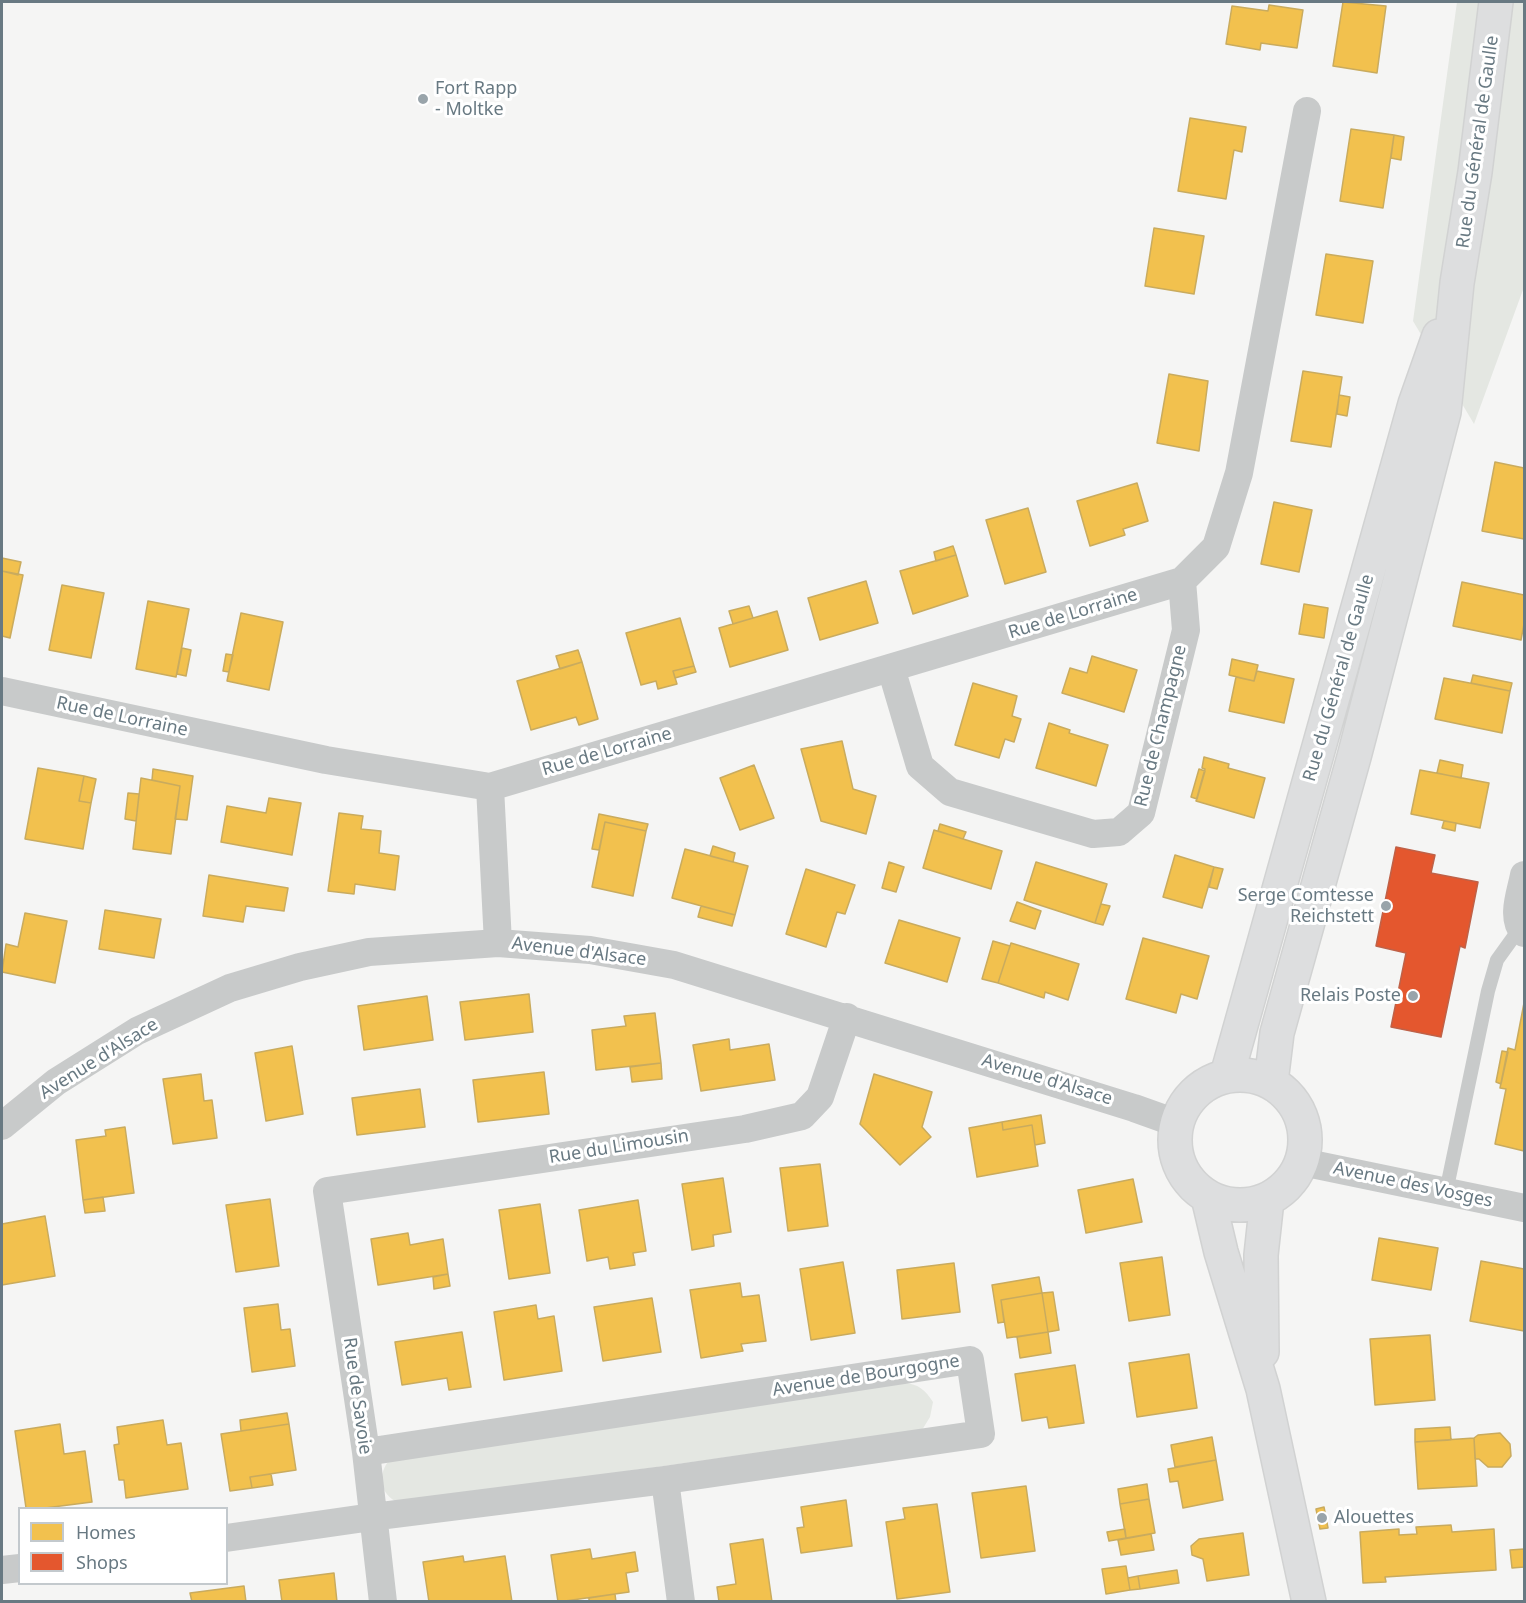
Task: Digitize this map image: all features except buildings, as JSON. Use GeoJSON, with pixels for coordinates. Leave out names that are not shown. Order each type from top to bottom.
{"type":"FeatureCollection","features":[{"type":"Feature","properties":{"kind":"main road","name":"Rue du Général de Gaulle"},"geometry":{"type":"LineString","coordinates":[[1271,1082],[1276,1033],[1354,757],[1444,412],[1457,283],[1477,161],[1497,2]]}},
{"type":"Feature","properties":{"kind":"main road","name":"Rue du Général de Gaulle"},"geometry":{"type":"LineString","coordinates":[[1227,1075],[1415,404],[1457,283]]}},
{"type":"Feature","properties":{"kind":"main road"},"geometry":{"type":"LineString","coordinates":[[1227,1075],[1250,1075],[1271,1082],[1286,1093],[1298,1108],[1305,1126],[1306,1144],[1302,1162],[1292,1180],[1267,1200],[1241,1206],[1224,1204],[1208,1197],[1191,1184],[1180,1166],[1175,1145],[1176,1123],[1184,1106],[1195,1092],[1210,1081],[1227,1075]]}},
{"type":"Feature","properties":{"kind":"main road"},"geometry":{"type":"LineString","coordinates":[[1208,1197],[1221,1252],[1263,1389],[1309,1602]]}},
{"type":"Feature","properties":{"kind":"main road"},"geometry":{"type":"LineString","coordinates":[[1263,1389],[1261,1255],[1267,1200]]}},
{"type":"Feature","properties":{"kind":"street","name":"Rue de Lorraine"},"geometry":{"type":"LineString","coordinates":[[2,692],[326,760],[490,787],[1182,581],[1216,548],[1239,473],[1306,111]]}},
{"type":"Feature","properties":{"kind":"street","name":"Rue de Champagne"},"geometry":{"type":"LineString","coordinates":[[891,668],[920,766],[950,792],[1092,834],[1119,832],[1141,813],[1186,630],[1182,581]]}},
{"type":"Feature","properties":{"kind":"street"},"geometry":{"type":"LineString","coordinates":[[490,787],[498,943]]}},
{"type":"Feature","properties":{"kind":"street"},"geometry":{"type":"LineString","coordinates":[[1522,930],[1517,910],[1524,875]]}},
{"type":"Feature","properties":{"kind":"street","name":"Avenue d'Alsace"},"geometry":{"type":"LineString","coordinates":[[2,1126],[56,1082],[137,1031],[230,988],[300,967],[369,952],[498,943],[590,950],[674,964],[1176,1123]]}},
{"type":"Feature","properties":{"kind":"street","name":"Rue du Limousin"},"geometry":{"type":"LineString","coordinates":[[327,1191],[745,1129],[802,1116],[820,1097],[847,1017]]}},
{"type":"Feature","properties":{"kind":"street","name":"Avenue des Vosges"},"geometry":{"type":"LineString","coordinates":[[1302,1162],[1524,1208]]}},
{"type":"Feature","properties":{"kind":"street","name":"Rue de Savoie"},"geometry":{"type":"LineString","coordinates":[[327,1191],[366,1452],[383,1602]]}},
{"type":"Feature","properties":{"kind":"street","name":"Avenue de Bourgogne"},"geometry":{"type":"LineString","coordinates":[[228,1538],[665,1480],[981,1434],[970,1360],[366,1452]]}},
{"type":"Feature","properties":{"kind":"street"},"geometry":{"type":"LineString","coordinates":[[665,1480],[681,1602]]}},
{"type":"Feature","properties":{"kind":"street"},"geometry":{"type":"LineString","coordinates":[[2,1570],[18,1568]]}},
{"type":"Feature","properties":{"kind":"lane"},"geometry":{"type":"LineString","coordinates":[[1446,1192],[1488,991],[1497,960],[1522,930]]}},
{"type":"Feature","properties":{"kind":"shaded area"},"geometry":{"type":"Polygon","coordinates":[[[1457,2],[1524,2],[1524,287],[1474,424],[1413,321],[1457,2]]]}},
{"type":"Feature","properties":{"kind":"shaded area"},"geometry":{"type":"Polygon","coordinates":[[[904,1383],[921,1388],[933,1402],[930,1417],[922,1430],[399,1503],[387,1495],[382,1484],[383,1471],[390,1459],[904,1383]]]}},
{"type":"Feature","properties":{"kind":"place","name":"Fort Rapp - Moltke"},"geometry":{"type":"Point","coordinates":[423,99]}},
{"type":"Feature","properties":{"kind":"place","name":"Serge Comtesse Reichstett"},"geometry":{"type":"Point","coordinates":[1386,906]}},
{"type":"Feature","properties":{"kind":"place","name":"Relais Poste"},"geometry":{"type":"Point","coordinates":[1413,996]}},
{"type":"Feature","properties":{"kind":"place","name":"Alouettes"},"geometry":{"type":"Point","coordinates":[1322,1518]}}]}
